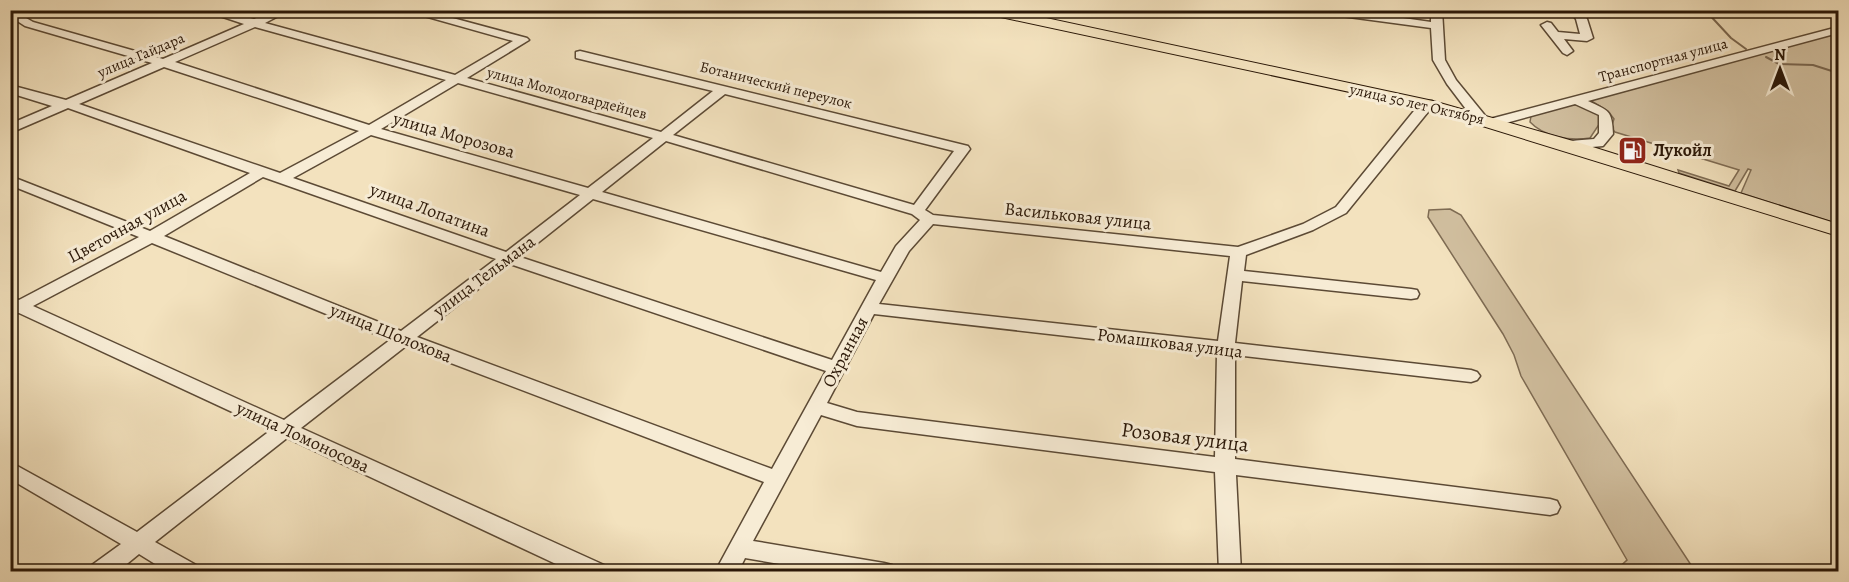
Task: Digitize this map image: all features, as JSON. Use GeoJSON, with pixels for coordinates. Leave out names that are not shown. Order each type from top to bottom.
{"type":"FeatureCollection","features":[{"type":"Feature","properties":{"kind":"main road","name":"улица 50 лет Октября"},"geometry":{"type":"LineString","coordinates":[[987,10],[1427,104],[1570,145],[1839,230]]}},
{"type":"Feature","properties":{"kind":"street"},"geometry":{"type":"LineString","coordinates":[[14,19],[36,10]]}},
{"type":"Feature","properties":{"kind":"street","name":"улица Молодогвардейцев"},"geometry":{"type":"LineString","coordinates":[[207,10],[255,23],[261,27],[662,136],[923,215]]}},
{"type":"Feature","properties":{"kind":"street","name":"улица Гайдара"},"geometry":{"type":"LineString","coordinates":[[10,129],[285,10]]}},
{"type":"Feature","properties":{"kind":"street"},"geometry":{"type":"LineString","coordinates":[[282,178],[370,130],[523,40],[408,10]]}},
{"type":"Feature","properties":{"kind":"street"},"geometry":{"type":"LineString","coordinates":[[1319,10],[1438,26]]}},
{"type":"Feature","properties":{"kind":"street"},"geometry":{"type":"LineString","coordinates":[[1436,10],[1439,60],[1451,81],[1488,120]]}},
{"type":"Feature","properties":{"kind":"street"},"geometry":{"type":"LineString","coordinates":[[1555,35],[1587,38],[1581,19],[1574,10]]}},
{"type":"Feature","properties":{"kind":"street","name":"улица Морозова"},"geometry":{"type":"LineString","coordinates":[[14,19],[165,63],[370,130],[885,278]]}},
{"type":"Feature","properties":{"kind":"street"},"geometry":{"type":"LineString","coordinates":[[1547,25],[1567,51]]}},
{"type":"Feature","properties":{"kind":"street","name":"Транспортная улица"},"geometry":{"type":"LineString","coordinates":[[1488,120],[1576,100],[1839,30]]}},
{"type":"Feature","properties":{"kind":"street","name":"Ботанический переулок"},"geometry":{"type":"LineString","coordinates":[[580,55],[963,149]]}},
{"type":"Feature","properties":{"kind":"street","name":"улица Лопатина"},"geometry":{"type":"LineString","coordinates":[[10,89],[58,104],[68,104],[260,173],[282,178],[508,258],[836,368]]}},
{"type":"Feature","properties":{"kind":"street","name":"улица Тельмана"},"geometry":{"type":"LineString","coordinates":[[100,572],[724,89]]}},
{"type":"Feature","properties":{"kind":"street"},"geometry":{"type":"LineString","coordinates":[[1570,145],[1598,143],[1606,134],[1604,113],[1576,100]]}},
{"type":"Feature","properties":{"kind":"street"},"geometry":{"type":"LineString","coordinates":[[1230,572],[1226,466],[1226,349],[1234,275],[1230,251],[1308,227],[1341,210],[1427,104]]}},
{"type":"Feature","properties":{"kind":"street","name":"Охранная"},"geometry":{"type":"LineString","coordinates":[[726,572],[885,278],[963,149]]}},
{"type":"Feature","properties":{"kind":"street","name":"Цветочная улица"},"geometry":{"type":"LineString","coordinates":[[13,306],[153,236],[260,173]]}},
{"type":"Feature","properties":{"kind":"street","name":"улица Шолохова"},"geometry":{"type":"LineString","coordinates":[[10,180],[402,338],[775,478]]}},
{"type":"Feature","properties":{"kind":"street","name":"Васильковая улица"},"geometry":{"type":"LineString","coordinates":[[923,215],[1230,251]]}},
{"type":"Feature","properties":{"kind":"street"},"geometry":{"type":"LineString","coordinates":[[1234,275],[1411,294]]}},
{"type":"Feature","properties":{"kind":"street","name":"улица Ломоносова"},"geometry":{"type":"LineString","coordinates":[[13,306],[596,572]]}},
{"type":"Feature","properties":{"kind":"street","name":"Ромашковая улица"},"geometry":{"type":"LineString","coordinates":[[869,308],[1471,376]]}},
{"type":"Feature","properties":{"kind":"street","name":"Розовая улица"},"geometry":{"type":"LineString","coordinates":[[815,406],[857,419],[1551,507]]}},
{"type":"Feature","properties":{"kind":"street"},"geometry":{"type":"LineString","coordinates":[[10,470],[188,572]]}},
{"type":"Feature","properties":{"kind":"street"},"geometry":{"type":"LineString","coordinates":[[739,548],[884,572]]}},
{"type":"Feature","properties":{"kind":"shaded area"},"geometry":{"type":"Polygon","coordinates":[[[1838,33],[1838,224],[1741,193],[1751,170],[1748,169],[1735,191],[1679,173],[1678,170],[1729,186],[1739,170],[1615,132],[1611,128],[1614,119],[1608,111],[1592,100],[1838,33]]]}},
{"type":"Feature","properties":{"kind":"shaded area"},"geometry":{"type":"Polygon","coordinates":[[[1570,105],[1589,108],[1602,120],[1590,138],[1558,137],[1542,131],[1530,122],[1531,116],[1570,105]]]}},
{"type":"Feature","properties":{"kind":"shaded area"},"geometry":{"type":"Polygon","coordinates":[[[1450,209],[1461,215],[1695,571],[1615,571],[1627,560],[1521,376],[1514,355],[1503,334],[1428,217],[1429,210],[1450,209]]]}},
{"type":"Feature","properties":{"kind":"waterway"},"geometry":{"type":"LineString","coordinates":[[1705,10],[1731,38],[1746,49]]}},
{"type":"Feature","properties":{"kind":"waterway"},"geometry":{"type":"LineString","coordinates":[[1766,57],[1779,64],[1813,65],[1838,73]]}},
{"type":"Feature","properties":{"kind":"place","name":"Лукойл"},"geometry":{"type":"Point","coordinates":[1632,150]}}]}
